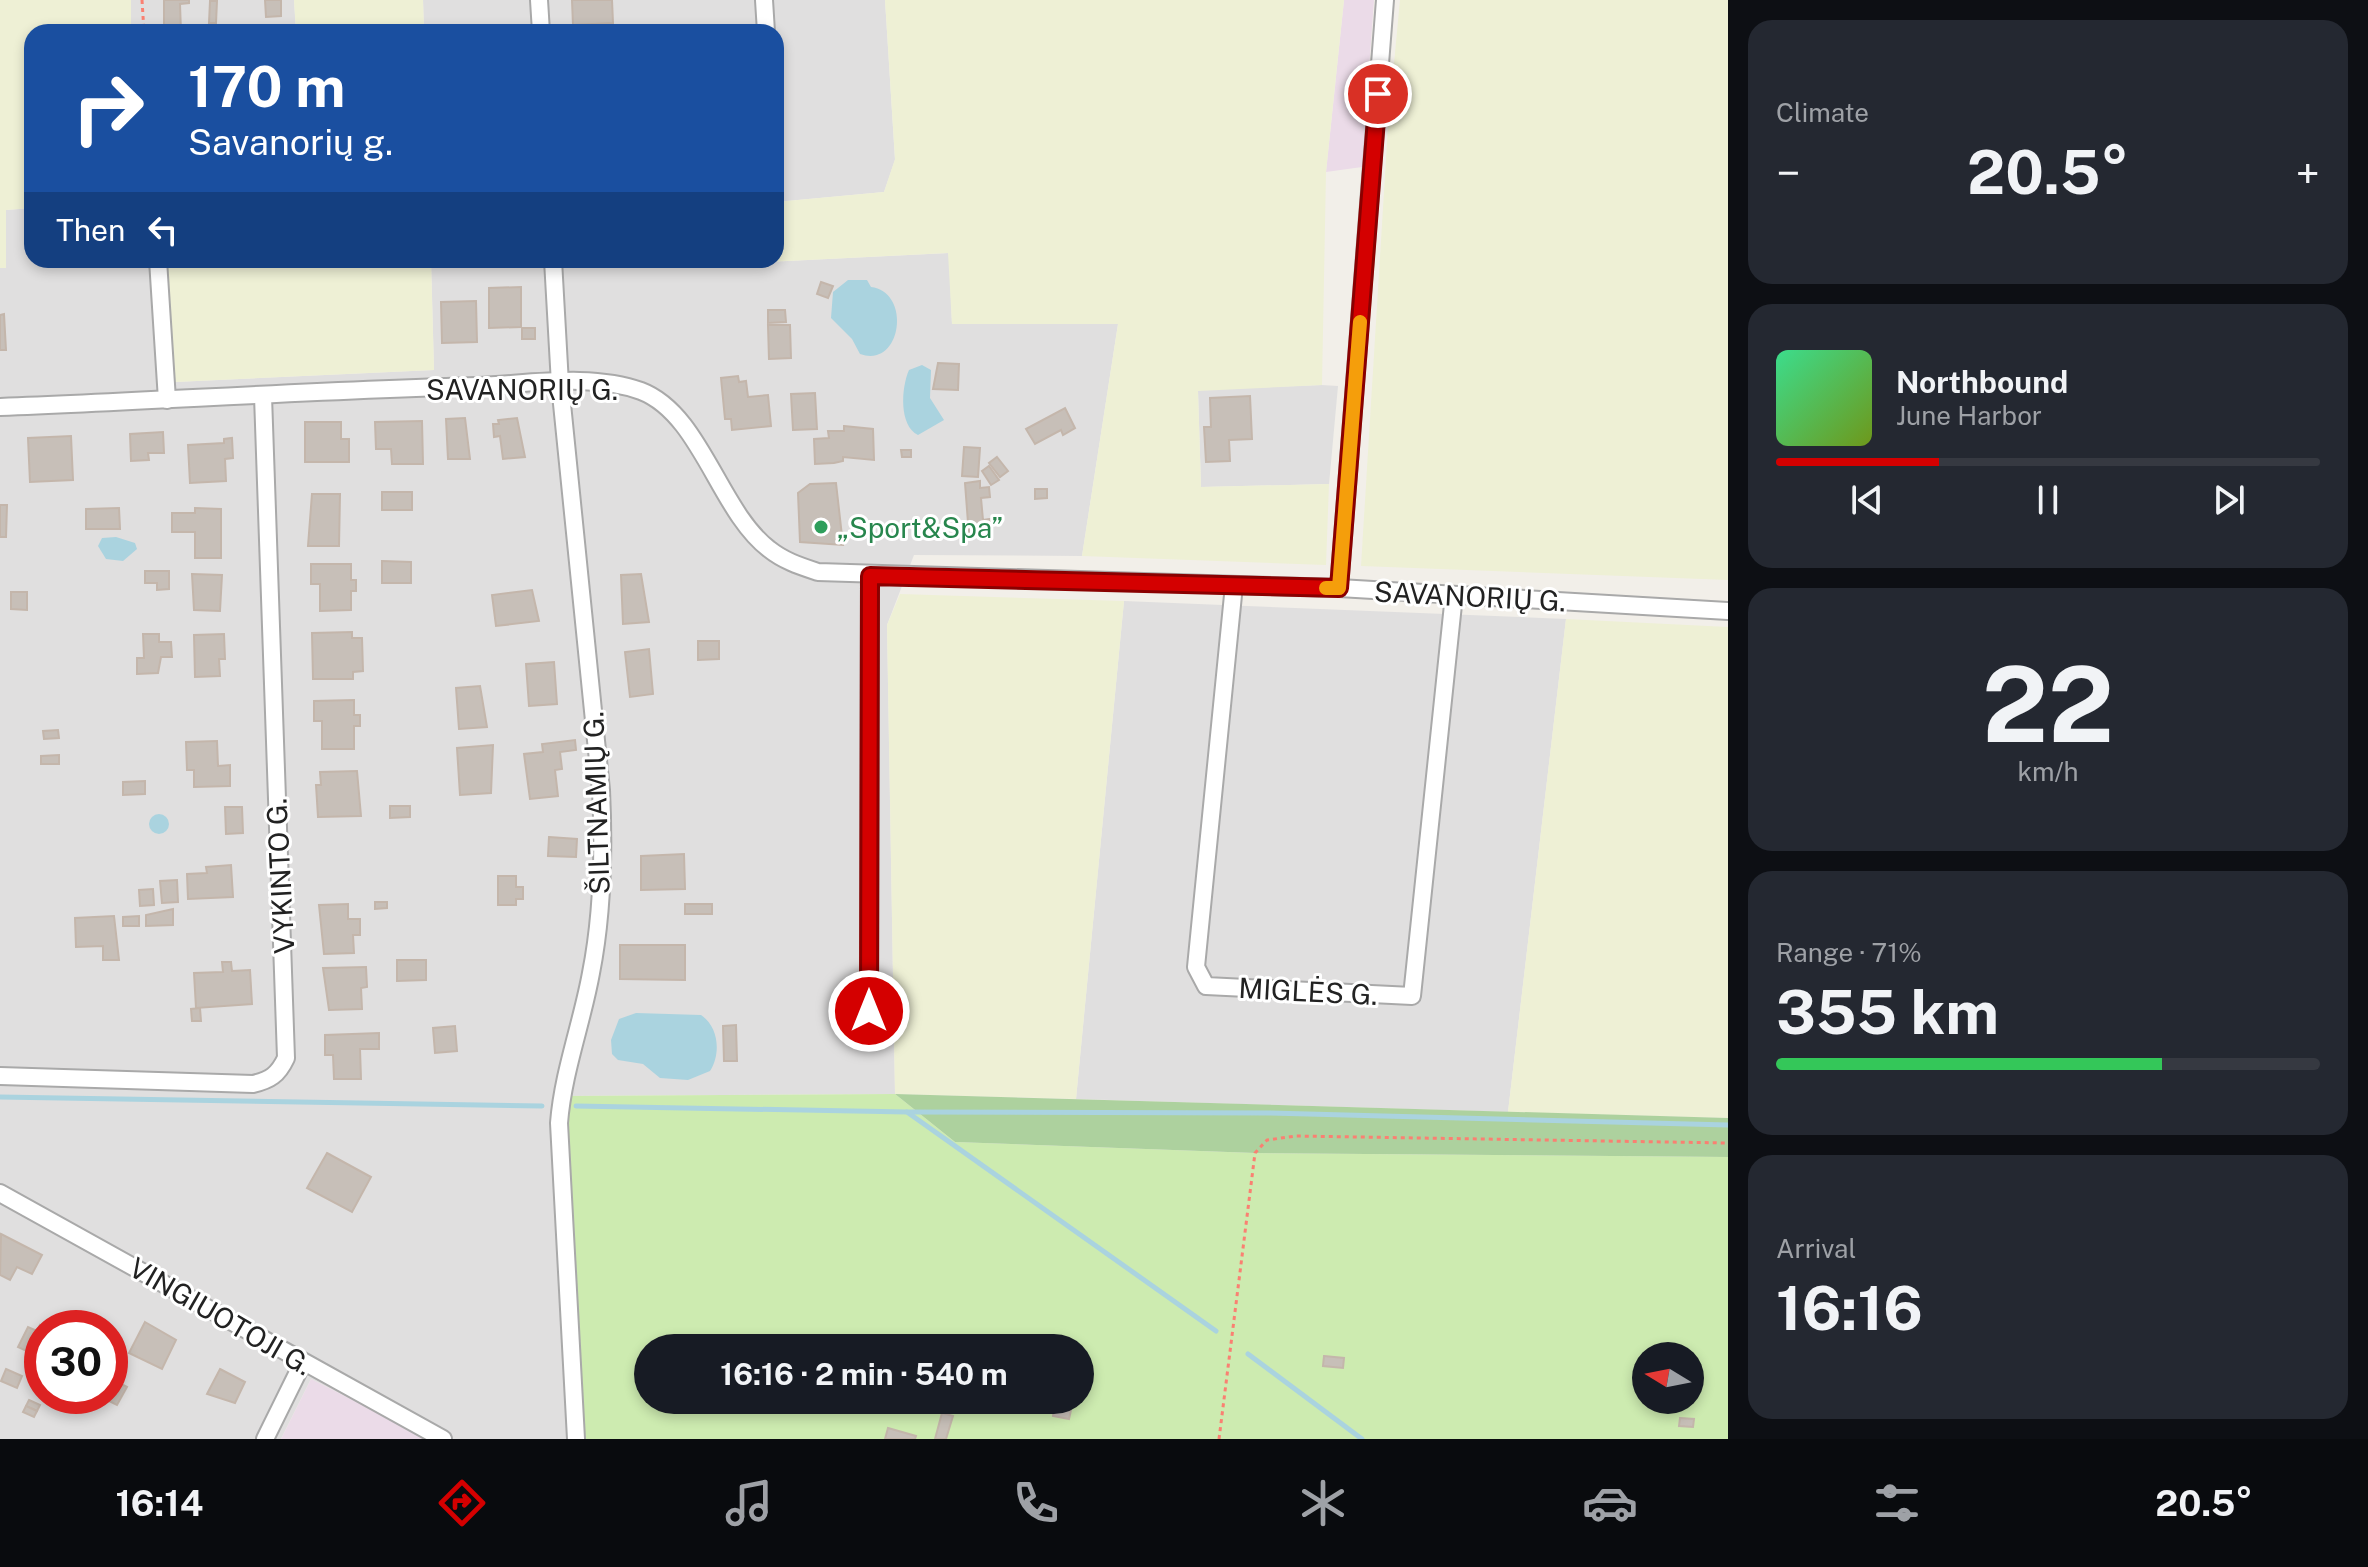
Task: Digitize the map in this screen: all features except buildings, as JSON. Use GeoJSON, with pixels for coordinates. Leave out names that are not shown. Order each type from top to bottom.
{"type":"FeatureCollection","features":[{"type":"Feature","properties":{"kind":"street"},"geometry":{"type":"LineString","coordinates":[[539,0],[540,24]]}},
{"type":"Feature","properties":{"kind":"street"},"geometry":{"type":"LineString","coordinates":[[764,0],[766,24]]}},
{"type":"Feature","properties":{"kind":"street"},"geometry":{"type":"LineString","coordinates":[[1339,588],[1385,0]]}},
{"type":"Feature","properties":{"kind":"street"},"geometry":{"type":"LineString","coordinates":[[159,268],[167,400]]}},
{"type":"Feature","properties":{"kind":"street","name":"ŠILTNAMIŲ G."},"geometry":{"type":"LineString","coordinates":[[553,268],[560,384],[604,843],[603,886],[591,973],[561,1096],[559,1123],[576,1439]]}},
{"type":"Feature","properties":{"kind":"street","name":"SAVANORIŲ G."},"geometry":{"type":"LineString","coordinates":[[0,407],[596,383],[642,392],[675,417],[749,529],[767,548],[790,563],[818,572],[870,576],[1339,588],[1728,611]]}},
{"type":"Feature","properties":{"kind":"street","name":"VYKINTO G."},"geometry":{"type":"LineString","coordinates":[[0,1076],[253,1084],[269,1080],[280,1071],[286,1058],[263,396]]}},
{"type":"Feature","properties":{"kind":"street"},"geometry":{"type":"LineString","coordinates":[[869,1011],[870,576]]}},
{"type":"Feature","properties":{"kind":"street","name":"MIGLĖS G."},"geometry":{"type":"LineString","coordinates":[[1234,585],[1196,967],[1199,978],[1206,986],[1412,996],[1454,595]]}},
{"type":"Feature","properties":{"kind":"street","name":"VINGIUOTOJI G."},"geometry":{"type":"LineString","coordinates":[[0,1193],[443,1439]]}},
{"type":"Feature","properties":{"kind":"street"},"geometry":{"type":"LineString","coordinates":[[265,1439],[303,1362]]}},
{"type":"Feature","properties":{"kind":"path"},"geometry":{"type":"LineString","coordinates":[[142,0],[144,24]]}},
{"type":"Feature","properties":{"kind":"path"},"geometry":{"type":"LineString","coordinates":[[1219,1439],[1255,1153],[1267,1140],[1296,1136],[1728,1143]]}},
{"type":"Feature","properties":{"kind":"shaded area"},"geometry":{"type":"Polygon","coordinates":[[[131,0],[294,0],[296,24],[131,24],[131,0]]]}},
{"type":"Feature","properties":{"kind":"shaded area"},"geometry":{"type":"Polygon","coordinates":[[[423,0],[885,0],[895,160],[884,192],[784,201],[784,24],[424,24],[423,0]]]}},
{"type":"Feature","properties":{"kind":"shaded area"},"geometry":{"type":"Polygon","coordinates":[[[1344,0],[1374,0],[1362,167],[1326,172],[1344,0]]]}},
{"type":"Feature","properties":{"kind":"shaded area"},"geometry":{"type":"Polygon","coordinates":[[[24,209],[24,268],[167,268],[175,382],[434,370],[431,268],[784,268],[784,261],[949,253],[952,324],[1118,324],[1082,556],[914,555],[887,625],[895,1094],[561,1096],[576,1439],[431,1439],[311,1379],[281,1439],[0,1439],[0,268],[6,267],[6,210],[24,209]]]}},
{"type":"Feature","properties":{"kind":"shaded area"},"geometry":{"type":"Polygon","coordinates":[[[1338,386],[1329,484],[1201,487],[1198,390],[1338,386]]]}},
{"type":"Feature","properties":{"kind":"shaded area"},"geometry":{"type":"Polygon","coordinates":[[[1124,601],[1566,619],[1508,1112],[1076,1099],[1124,601]]]}},
{"type":"Feature","properties":{"kind":"shaded area"},"geometry":{"type":"Polygon","coordinates":[[[311,1379],[431,1439],[281,1439],[311,1379]]]}},
{"type":"Feature","properties":{"kind":"green space"},"geometry":{"type":"Polygon","coordinates":[[[0,0],[131,0],[131,24],[24,24],[24,209],[6,210],[6,268],[0,268],[0,0]]]}},
{"type":"Feature","properties":{"kind":"green space"},"geometry":{"type":"Polygon","coordinates":[[[294,0],[423,0],[424,24],[296,24],[294,0]]]}},
{"type":"Feature","properties":{"kind":"green space"},"geometry":{"type":"Polygon","coordinates":[[[885,0],[1344,0],[1326,172],[1322,385],[1198,391],[1201,487],[1329,484],[1326,565],[1082,556],[1118,324],[952,324],[948,253],[784,261],[784,201],[884,192],[895,159],[885,0]]]}},
{"type":"Feature","properties":{"kind":"green space"},"geometry":{"type":"Polygon","coordinates":[[[1400,0],[1728,0],[1728,580],[1361,566],[1388,127],[1400,0]]]}},
{"type":"Feature","properties":{"kind":"green space"},"geometry":{"type":"Polygon","coordinates":[[[167,268],[431,268],[434,370],[175,382],[167,268]]]}},
{"type":"Feature","properties":{"kind":"green space"},"geometry":{"type":"Polygon","coordinates":[[[900,594],[1124,601],[1076,1099],[895,1094],[887,625],[900,594]]]}},
{"type":"Feature","properties":{"kind":"green space"},"geometry":{"type":"Polygon","coordinates":[[[1566,619],[1728,627],[1728,1118],[1508,1112],[1566,619]]]}},
{"type":"Feature","properties":{"kind":"green space"},"geometry":{"type":"Polygon","coordinates":[[[895,1094],[955,1142],[1255,1153],[1728,1157],[1728,1439],[576,1439],[561,1096],[895,1094]]]}},
{"type":"Feature","properties":{"kind":"green space"},"geometry":{"type":"Polygon","coordinates":[[[895,1094],[1728,1118],[1728,1157],[1255,1153],[955,1142],[895,1094]]]}},
{"type":"Feature","properties":{"kind":"water"},"geometry":{"type":"Polygon","coordinates":[[[848,280],[867,280],[871,287],[884,292],[897,314],[893,341],[885,351],[874,356],[860,354],[852,339],[831,318],[833,292],[848,280]]]}},
{"type":"Feature","properties":{"kind":"water"},"geometry":{"type":"Polygon","coordinates":[[[922,365],[931,370],[930,398],[944,420],[918,435],[907,424],[903,396],[909,370],[922,365]]]}},
{"type":"Feature","properties":{"kind":"water"},"geometry":{"type":"Polygon","coordinates":[[[116,537],[135,543],[137,549],[123,561],[106,559],[98,546],[102,538],[116,537]]]}},
{"type":"Feature","properties":{"kind":"water"},"geometry":{"type":"Polygon","coordinates":[[[159,814],[166,817],[169,824],[166,831],[159,834],[152,831],[149,824],[152,817],[159,814]]]}},
{"type":"Feature","properties":{"kind":"water"},"geometry":{"type":"Polygon","coordinates":[[[636,1013],[701,1015],[715,1034],[716,1057],[710,1071],[688,1080],[660,1078],[643,1064],[618,1060],[612,1054],[611,1040],[619,1019],[636,1013]]]}},
{"type":"Feature","properties":{"kind":"waterway"},"geometry":{"type":"LineString","coordinates":[[0,1097],[542,1106]]}},
{"type":"Feature","properties":{"kind":"waterway"},"geometry":{"type":"LineString","coordinates":[[576,1106],[907,1112],[1216,1331]]}},
{"type":"Feature","properties":{"kind":"waterway"},"geometry":{"type":"LineString","coordinates":[[907,1112],[1270,1113],[1728,1125]]}},
{"type":"Feature","properties":{"kind":"waterway"},"geometry":{"type":"LineString","coordinates":[[1248,1354],[1362,1439]]}},
{"type":"Feature","properties":{"kind":"slow traffic"},"geometry":{"type":"LineString","coordinates":[[1326,588],[1339,588],[1360,322]]}},
{"type":"Feature","properties":{"kind":"place","name":"„Sport&Spa”"},"geometry":{"type":"Point","coordinates":[821,527]}},
{"type":"Feature","properties":{"kind":"route"},"geometry":{"type":"LineString","coordinates":[[869,1011],[870,576],[1339,588],[1378,94]]}}]}
